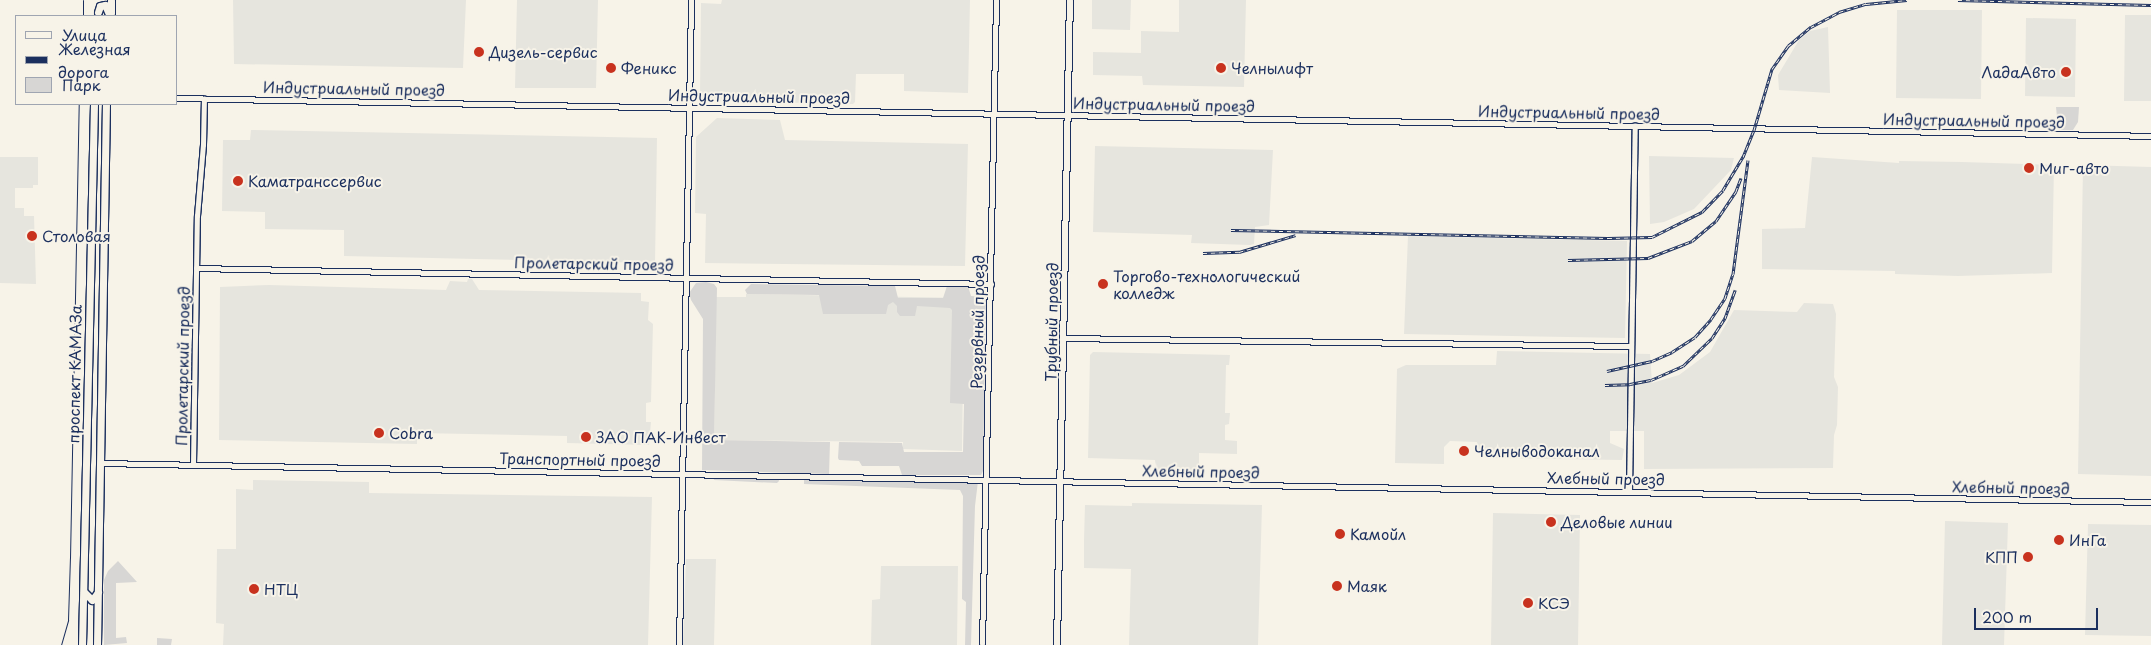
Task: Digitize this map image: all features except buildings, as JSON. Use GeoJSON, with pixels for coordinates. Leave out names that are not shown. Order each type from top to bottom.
{"type":"FeatureCollection","features":[{"type":"Feature","properties":{"kind":"main road"},"geometry":{"type":"LineString","coordinates":[[98,14],[99,0]]}},
{"type":"Feature","properties":{"kind":"main road"},"geometry":{"type":"LineString","coordinates":[[111,0],[111,15]]}},
{"type":"Feature","properties":{"kind":"main road"},"geometry":{"type":"LineString","coordinates":[[98,14],[100,6],[105,5],[110,15]]}},
{"type":"Feature","properties":{"kind":"main road","name":"проспект КАМАЗа"},"geometry":{"type":"LineString","coordinates":[[82,645],[94,105]]}},
{"type":"Feature","properties":{"kind":"main road","name":"проспект КАМАЗа"},"geometry":{"type":"LineString","coordinates":[[96,645],[106,105]]}},
{"type":"Feature","properties":{"kind":"main road"},"geometry":{"type":"LineString","coordinates":[[88,343],[95,328],[98,330],[102,345]]}},
{"type":"Feature","properties":{"kind":"main road"},"geometry":{"type":"LineString","coordinates":[[84,592],[92,600],[98,592]]}},
{"type":"Feature","properties":{"kind":"street"},"geometry":{"type":"LineString","coordinates":[[679,645],[691,0]]}},
{"type":"Feature","properties":{"kind":"street","name":"Резервный проезд"},"geometry":{"type":"LineString","coordinates":[[982,644],[996,0]]}},
{"type":"Feature","properties":{"kind":"street","name":"Трубный проезд"},"geometry":{"type":"LineString","coordinates":[[1057,645],[1070,0]]}},
{"type":"Feature","properties":{"kind":"street","name":"Индустриальный проезд"},"geometry":{"type":"LineString","coordinates":[[178,98],[2151,136]]}},
{"type":"Feature","properties":{"kind":"street","name":"Пролетарский проезд"},"geometry":{"type":"LineString","coordinates":[[193,464],[196,268],[204,99]]}},
{"type":"Feature","properties":{"kind":"street"},"geometry":{"type":"LineString","coordinates":[[1629,491],[1635,126]]}},
{"type":"Feature","properties":{"kind":"street","name":"Пролетарский проезд"},"geometry":{"type":"LineString","coordinates":[[196,268],[991,284]]}},
{"type":"Feature","properties":{"kind":"street"},"geometry":{"type":"LineString","coordinates":[[1063,338],[1630,346]]}},
{"type":"Feature","properties":{"kind":"street","name":"Транспортный проезд"},"geometry":{"type":"LineString","coordinates":[[100,463],[1060,480]]}},
{"type":"Feature","properties":{"kind":"street","name":"Хлебный проезд"},"geometry":{"type":"LineString","coordinates":[[1060,480],[2151,502]]}},
{"type":"Feature","properties":{"kind":"shaded area"},"geometry":{"type":"Polygon","coordinates":[[[233,0],[466,0],[463,68],[234,64],[233,0]]]}},
{"type":"Feature","properties":{"kind":"shaded area"},"geometry":{"type":"Polygon","coordinates":[[[517,0],[598,0],[596,88],[515,88],[517,0]]]}},
{"type":"Feature","properties":{"kind":"shaded area"},"geometry":{"type":"Polygon","coordinates":[[[722,0],[970,0],[968,93],[904,91],[904,74],[856,74],[855,102],[853,104],[709,101],[700,94],[701,3],[721,4],[722,0]]]}},
{"type":"Feature","properties":{"kind":"shaded area"},"geometry":{"type":"Polygon","coordinates":[[[1092,0],[1131,0],[1130,30],[1092,29],[1092,0]]]}},
{"type":"Feature","properties":{"kind":"shaded area"},"geometry":{"type":"Polygon","coordinates":[[[1179,0],[1246,0],[1244,87],[1143,85],[1142,76],[1093,75],[1093,52],[1141,53],[1141,31],[1179,32],[1179,0]]]}},
{"type":"Feature","properties":{"kind":"shaded area"},"geometry":{"type":"Polygon","coordinates":[[[1897,10],[1982,10],[1981,99],[1896,98],[1897,10]]]}},
{"type":"Feature","properties":{"kind":"shaded area"},"geometry":{"type":"Polygon","coordinates":[[[2125,15],[2151,15],[2151,101],[2124,101],[2125,15]]]}},
{"type":"Feature","properties":{"kind":"shaded area"},"geometry":{"type":"Polygon","coordinates":[[[2026,18],[2076,19],[2075,97],[2025,96],[2026,18]]]}},
{"type":"Feature","properties":{"kind":"shaded area"},"geometry":{"type":"Polygon","coordinates":[[[1828,27],[1830,93],[1779,90],[1778,75],[1799,40],[1810,31],[1828,27]]]}},
{"type":"Feature","properties":{"kind":"shaded area"},"geometry":{"type":"Polygon","coordinates":[[[717,118],[780,120],[785,140],[968,144],[965,266],[705,263],[706,214],[695,213],[696,137],[717,118]]]}},
{"type":"Feature","properties":{"kind":"shaded area","name":"Каматранссервис"},"geometry":{"type":"Polygon","coordinates":[[[251,130],[657,138],[655,263],[344,256],[344,230],[265,229],[265,212],[222,211],[223,140],[250,140],[251,130]]]}},
{"type":"Feature","properties":{"kind":"shaded area"},"geometry":{"type":"Polygon","coordinates":[[[1095,146],[1273,150],[1269,225],[1255,227],[1254,244],[1250,245],[1191,243],[1192,235],[1093,232],[1095,146]]]}},
{"type":"Feature","properties":{"kind":"shaded area"},"geometry":{"type":"Polygon","coordinates":[[[1649,156],[1734,158],[1731,170],[1694,209],[1664,222],[1650,224],[1649,156]]]}},
{"type":"Feature","properties":{"kind":"shaded area"},"geometry":{"type":"Polygon","coordinates":[[[0,157],[38,157],[38,185],[33,185],[33,188],[15,188],[15,208],[24,208],[24,216],[34,216],[36,284],[0,283],[0,157]]]}},
{"type":"Feature","properties":{"kind":"shaded area"},"geometry":{"type":"Polygon","coordinates":[[[1812,157],[1899,163],[1899,161],[2054,165],[2052,273],[1958,276],[1895,274],[1895,271],[1762,269],[1762,229],[1805,228],[1812,157]]]}},
{"type":"Feature","properties":{"kind":"shaded area"},"geometry":{"type":"Polygon","coordinates":[[[2083,165],[2151,167],[2151,476],[2078,474],[2083,165]]]}},
{"type":"Feature","properties":{"kind":"shaded area"},"geometry":{"type":"Polygon","coordinates":[[[1408,236],[1627,241],[1625,338],[1404,334],[1408,236]]]}},
{"type":"Feature","properties":{"kind":"shaded area"},"geometry":{"type":"Polygon","coordinates":[[[468,279],[472,279],[479,290],[641,293],[641,301],[649,302],[648,320],[653,324],[651,402],[646,403],[646,422],[651,422],[649,445],[567,443],[567,436],[417,433],[417,444],[219,440],[220,287],[269,285],[446,290],[450,281],[467,282],[468,279]]]}},
{"type":"Feature","properties":{"kind":"shaded area"},"geometry":{"type":"Polygon","coordinates":[[[746,294],[964,298],[962,451],[903,449],[903,442],[714,440],[716,297],[746,297],[746,294]]]}},
{"type":"Feature","properties":{"kind":"shaded area"},"geometry":{"type":"Polygon","coordinates":[[[1804,303],[1833,304],[1836,314],[1834,377],[1838,387],[1833,468],[1644,469],[1644,431],[1610,431],[1610,443],[1624,449],[1622,460],[1485,458],[1486,451],[1479,451],[1477,442],[1450,441],[1444,447],[1444,464],[1395,463],[1397,369],[1406,365],[1496,365],[1497,351],[1650,354],[1652,383],[1679,375],[1710,352],[1734,310],[1797,312],[1804,303]]]}},
{"type":"Feature","properties":{"kind":"shaded area"},"geometry":{"type":"Polygon","coordinates":[[[1093,352],[1230,355],[1229,365],[1226,365],[1225,413],[1230,413],[1229,424],[1225,425],[1225,440],[1237,441],[1237,454],[1199,453],[1199,472],[1158,471],[1155,460],[1088,458],[1090,355],[1093,352]]]}},
{"type":"Feature","properties":{"kind":"shaded area"},"geometry":{"type":"Polygon","coordinates":[[[253,480],[369,482],[369,493],[652,497],[648,645],[223,645],[224,624],[216,623],[217,549],[236,549],[236,489],[253,490],[253,480]]]}},
{"type":"Feature","properties":{"kind":"shaded area"},"geometry":{"type":"Polygon","coordinates":[[[1132,503],[1262,505],[1258,645],[1129,645],[1131,569],[1084,568],[1084,540],[1085,505],[1132,506],[1132,503]]]}},
{"type":"Feature","properties":{"kind":"shaded area"},"geometry":{"type":"Polygon","coordinates":[[[1493,513],[1580,515],[1578,645],[1491,645],[1493,513]]]}},
{"type":"Feature","properties":{"kind":"shaded area"},"geometry":{"type":"Polygon","coordinates":[[[1945,521],[2008,523],[2004,645],[1942,645],[1945,521]]]}},
{"type":"Feature","properties":{"kind":"shaded area"},"geometry":{"type":"Polygon","coordinates":[[[2088,524],[2151,525],[2151,636],[2085,635],[2088,524]]]}},
{"type":"Feature","properties":{"kind":"shaded area"},"geometry":{"type":"Polygon","coordinates":[[[686,559],[716,559],[714,645],[683,645],[686,559]]]}},
{"type":"Feature","properties":{"kind":"shaded area"},"geometry":{"type":"Polygon","coordinates":[[[881,566],[958,566],[957,645],[871,645],[872,600],[880,599],[881,566]]]}},
{"type":"Feature","properties":{"kind":"green space"},"geometry":{"type":"Polygon","coordinates":[[[2056,107],[2079,107],[2078,122],[2073,130],[2061,130],[2058,126],[2056,107]]]}},
{"type":"Feature","properties":{"kind":"green space"},"geometry":{"type":"Polygon","coordinates":[[[706,282],[714,284],[717,288],[714,440],[830,442],[829,474],[702,470],[703,319],[691,300],[689,293],[696,283],[706,282]]]}},
{"type":"Feature","properties":{"kind":"green space"},"geometry":{"type":"Polygon","coordinates":[[[751,284],[895,286],[898,298],[943,298],[947,286],[968,286],[971,296],[986,299],[983,471],[981,475],[902,475],[899,466],[862,466],[859,461],[839,460],[838,458],[839,442],[902,443],[904,452],[963,452],[964,404],[950,403],[952,310],[950,308],[917,306],[915,316],[900,316],[897,312],[897,306],[893,302],[888,305],[886,314],[823,314],[819,295],[747,294],[745,290],[751,284]]]}},
{"type":"Feature","properties":{"kind":"green space"},"geometry":{"type":"Polygon","coordinates":[[[713,476],[778,476],[779,481],[777,483],[714,480],[713,476]]]}},
{"type":"Feature","properties":{"kind":"green space"},"geometry":{"type":"Polygon","coordinates":[[[804,477],[978,481],[975,506],[971,645],[965,645],[966,602],[962,599],[963,496],[960,490],[804,484],[804,477]]]}},
{"type":"Feature","properties":{"kind":"green space"},"geometry":{"type":"Polygon","coordinates":[[[118,561],[137,582],[116,583],[116,638],[126,637],[127,643],[104,645],[104,580],[108,571],[118,561]]]}},
{"type":"Feature","properties":{"kind":"green space"},"geometry":{"type":"Polygon","coordinates":[[[157,638],[172,639],[171,645],[157,645],[157,638]]]}},
{"type":"Feature","properties":{"kind":"tram line"},"geometry":{"type":"LineString","coordinates":[[83,0],[83,15]]}},
{"type":"Feature","properties":{"kind":"tram line"},"geometry":{"type":"LineString","coordinates":[[61,645],[68,620],[79,105]]}},
{"type":"Feature","properties":{"kind":"railway"},"geometry":{"type":"LineString","coordinates":[[1231,230],[1608,238],[1652,237],[1702,212],[1723,190],[1743,157],[1754,130],[1772,69],[1788,46],[1811,27],[1839,12],[1866,4],[1907,0]]}},
{"type":"Feature","properties":{"kind":"railway"},"geometry":{"type":"LineString","coordinates":[[1958,0],[2151,5]]}},
{"type":"Feature","properties":{"kind":"railway"},"geometry":{"type":"LineString","coordinates":[[1607,371],[1652,361],[1672,352],[1695,337],[1711,319],[1725,298],[1733,274],[1748,160]]}},
{"type":"Feature","properties":{"kind":"railway"},"geometry":{"type":"LineString","coordinates":[[1568,260],[1648,258],[1692,241],[1716,221],[1736,191],[1741,178]]}},
{"type":"Feature","properties":{"kind":"railway"},"geometry":{"type":"LineString","coordinates":[[1203,253],[1239,252],[1296,235]]}},
{"type":"Feature","properties":{"kind":"railway"},"geometry":{"type":"LineString","coordinates":[[1605,385],[1630,384],[1651,380],[1683,366],[1712,338],[1725,318],[1735,290]]}},
{"type":"Feature","properties":{"kind":"place","name":"Дизель-сервис"},"geometry":{"type":"Point","coordinates":[479,52]}},
{"type":"Feature","properties":{"kind":"place","name":"Феникс"},"geometry":{"type":"Point","coordinates":[611,68]}},
{"type":"Feature","properties":{"kind":"place","name":"Челнылифт"},"geometry":{"type":"Point","coordinates":[1221,68]}},
{"type":"Feature","properties":{"kind":"place","name":"ЛадаАвто"},"geometry":{"type":"Point","coordinates":[2066,72]}},
{"type":"Feature","properties":{"kind":"place","name":"Миг-авто"},"geometry":{"type":"Point","coordinates":[2029,168]}},
{"type":"Feature","properties":{"kind":"place","name":"Каматранссервис"},"geometry":{"type":"Point","coordinates":[238,181]}},
{"type":"Feature","properties":{"kind":"place","name":"Столовая"},"geometry":{"type":"Point","coordinates":[32,236]}},
{"type":"Feature","properties":{"kind":"place","name":"Торгово-технологический колледж"},"geometry":{"type":"Point","coordinates":[1103,284]}},
{"type":"Feature","properties":{"kind":"place","name":"Cobra"},"geometry":{"type":"Point","coordinates":[379,433]}},
{"type":"Feature","properties":{"kind":"place","name":"ЗАО ПАК-Инвест"},"geometry":{"type":"Point","coordinates":[586,437]}},
{"type":"Feature","properties":{"kind":"place","name":"Челныводоканал"},"geometry":{"type":"Point","coordinates":[1464,451]}},
{"type":"Feature","properties":{"kind":"place","name":"Деловые линии"},"geometry":{"type":"Point","coordinates":[1551,522]}},
{"type":"Feature","properties":{"kind":"place","name":"Камойл"},"geometry":{"type":"Point","coordinates":[1340,534]}},
{"type":"Feature","properties":{"kind":"place","name":"ИнГа"},"geometry":{"type":"Point","coordinates":[2059,540]}},
{"type":"Feature","properties":{"kind":"place","name":"КПП"},"geometry":{"type":"Point","coordinates":[2028,557]}},
{"type":"Feature","properties":{"kind":"place","name":"Маяк"},"geometry":{"type":"Point","coordinates":[1337,586]}},
{"type":"Feature","properties":{"kind":"place","name":"НТЦ"},"geometry":{"type":"Point","coordinates":[254,589]}},
{"type":"Feature","properties":{"kind":"place","name":"КСЭ"},"geometry":{"type":"Point","coordinates":[1528,603]}}]}
